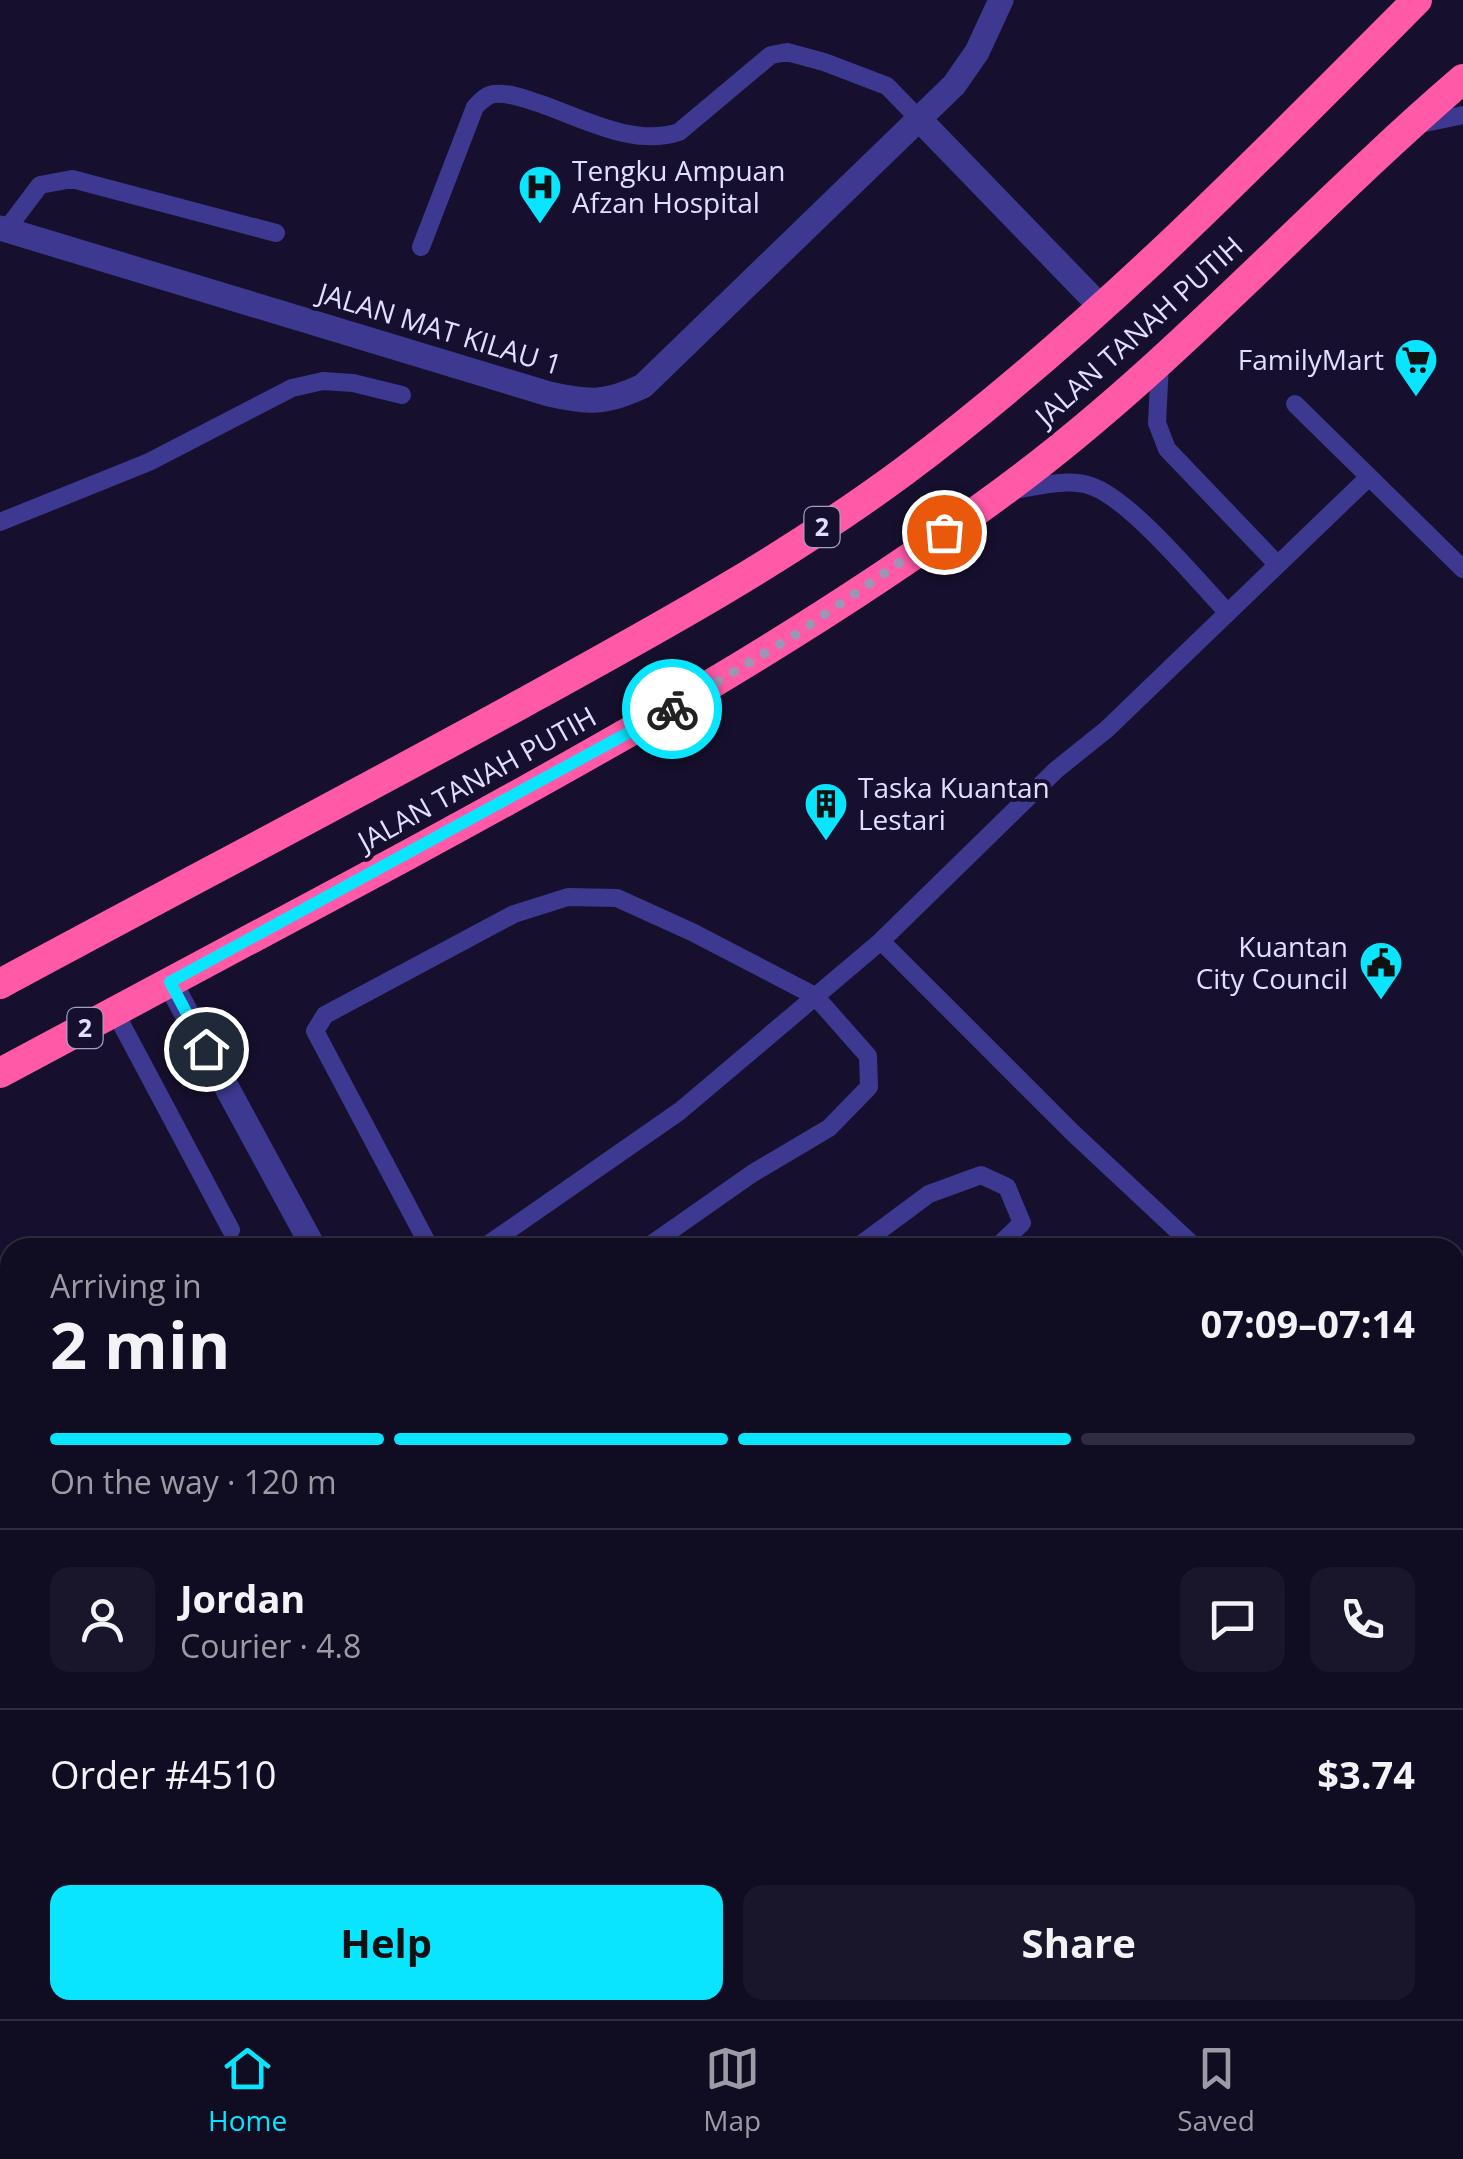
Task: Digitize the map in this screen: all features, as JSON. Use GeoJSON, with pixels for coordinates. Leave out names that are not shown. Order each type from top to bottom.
{"type":"FeatureCollection","features":[{"type":"Feature","properties":{"kind":"highway","name":"JALAN TANAH PUTIH"},"geometry":{"type":"LineString","coordinates":[[0,984],[570,677],[791,548],[900,474],[1004,394],[1101,307],[1416,0]]}},
{"type":"Feature","properties":{"kind":"highway","name":"JALAN TANAH PUTIH"},"geometry":{"type":"LineString","coordinates":[[0,1072],[661,716],[795,635],[1004,491],[1088,425],[1463,79]]}},
{"type":"Feature","properties":{"kind":"street","name":"JALAN MAT KILAU 1"},"geometry":{"type":"LineString","coordinates":[[3,229],[549,394],[580,400],[614,399],[643,386],[954,85],[977,52],[1001,0]]}},
{"type":"Feature","properties":{"kind":"street"},"geometry":{"type":"LineString","coordinates":[[920,120],[1101,307]]}},
{"type":"Feature","properties":{"kind":"street"},"geometry":{"type":"LineString","coordinates":[[170,982],[309,1238]]}},
{"type":"Feature","properties":{"kind":"lane"},"geometry":{"type":"LineString","coordinates":[[421,247],[474,106],[490,95],[529,100],[634,136],[661,138],[679,132],[771,56],[787,52],[887,86],[920,120]]}},
{"type":"Feature","properties":{"kind":"lane"},"geometry":{"type":"LineString","coordinates":[[1406,128],[1463,115]]}},
{"type":"Feature","properties":{"kind":"lane"},"geometry":{"type":"LineString","coordinates":[[3,229],[40,185],[72,178],[276,233]]}},
{"type":"Feature","properties":{"kind":"lane"},"geometry":{"type":"LineString","coordinates":[[1160,362],[1158,423],[1167,448],[1278,564]]}},
{"type":"Feature","properties":{"kind":"lane"},"geometry":{"type":"LineString","coordinates":[[0,522],[149,462],[292,388],[322,381],[354,383],[402,395]]}},
{"type":"Feature","properties":{"kind":"lane"},"geometry":{"type":"LineString","coordinates":[[1295,404],[1461,562]]}},
{"type":"Feature","properties":{"kind":"lane"},"geometry":{"type":"LineString","coordinates":[[497,1238],[680,1110],[881,942],[1056,770],[1107,729],[1369,477]]}},
{"type":"Feature","properties":{"kind":"lane"},"geometry":{"type":"LineString","coordinates":[[1004,491],[1088,484],[1117,498],[1227,612]]}},
{"type":"Feature","properties":{"kind":"lane"},"geometry":{"type":"LineString","coordinates":[[425,1238],[315,1031],[325,1014],[514,914],[568,897],[617,898],[814,996],[868,1056],[869,1087],[829,1128],[753,1173],[660,1238]]}},
{"type":"Feature","properties":{"kind":"lane"},"geometry":{"type":"LineString","coordinates":[[881,942],[1185,1238]]}},
{"type":"Feature","properties":{"kind":"lane"},"geometry":{"type":"LineString","coordinates":[[115,1012],[231,1230]]}},
{"type":"Feature","properties":{"kind":"lane"},"geometry":{"type":"LineString","coordinates":[[870,1238],[929,1194],[981,1175],[1007,1188],[1022,1223],[1006,1238]]}},
{"type":"Feature","properties":{"kind":"way so far"},"geometry":{"type":"LineString","coordinates":[[672,709],[795,635],[944,532]]}},
{"type":"Feature","properties":{"kind":"place","name":"Tengku Ampuan Afzan Hospital"},"geometry":{"type":"Point","coordinates":[540,225]}},
{"type":"Feature","properties":{"kind":"place","name":"FamilyMart"},"geometry":{"type":"Point","coordinates":[1416,398]}},
{"type":"Feature","properties":{"kind":"place","name":"Taska Kuantan Lestari"},"geometry":{"type":"Point","coordinates":[826,842]}},
{"type":"Feature","properties":{"kind":"place","name":"Kuantan City Council"},"geometry":{"type":"Point","coordinates":[1381,1001]}},
{"type":"Feature","properties":{"kind":"route"},"geometry":{"type":"LineString","coordinates":[[206,1049],[170,982],[672,709]]}}]}
